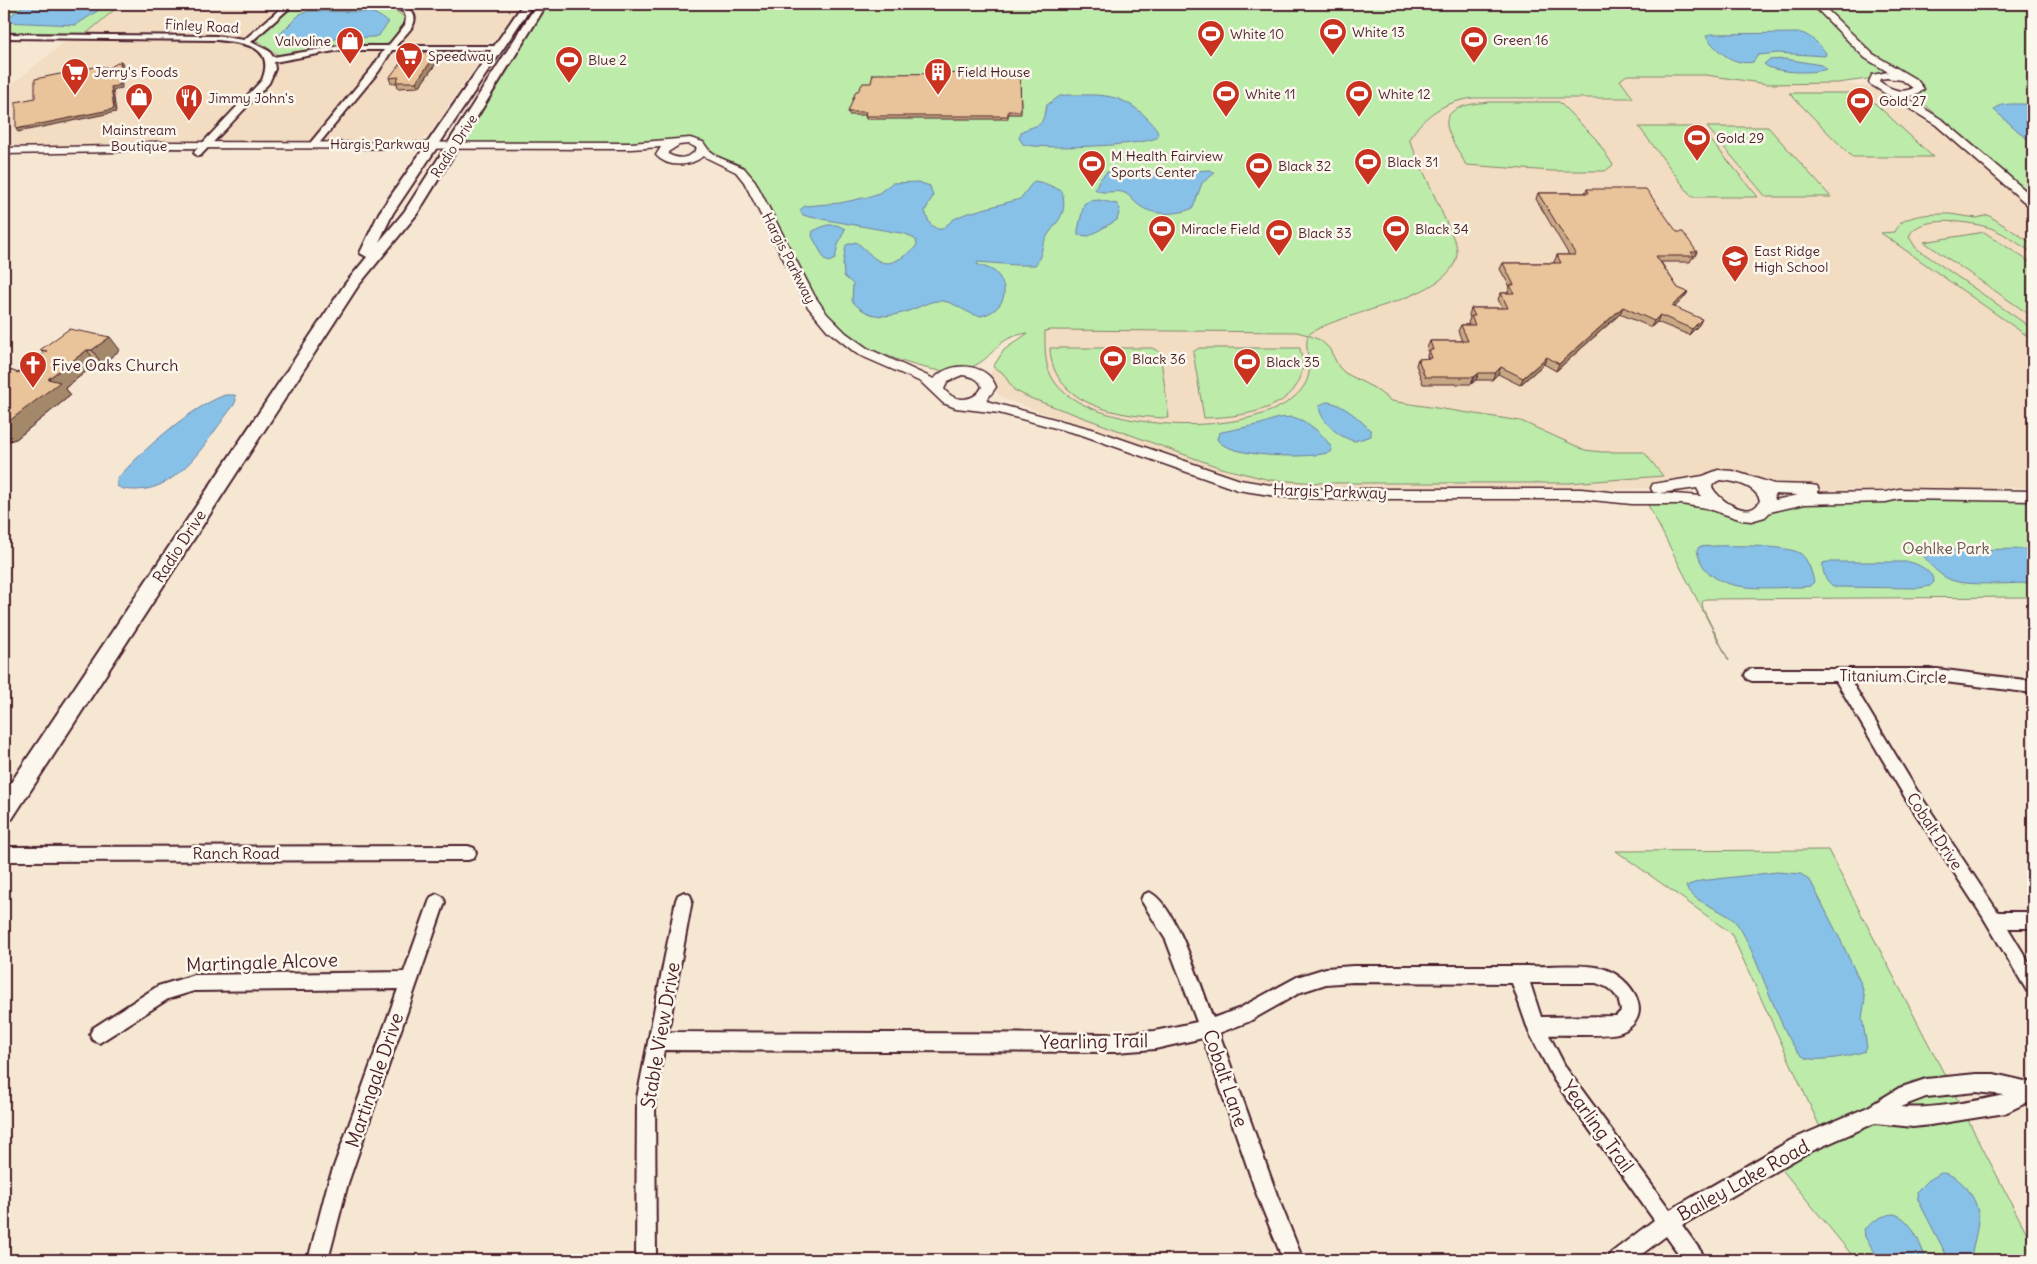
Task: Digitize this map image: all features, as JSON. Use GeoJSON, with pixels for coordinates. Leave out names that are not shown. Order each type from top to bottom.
{"type":"FeatureCollection","features":[{"type":"Feature","properties":{"kind":"main road","name":"Radio Drive"},"geometry":{"type":"LineString","coordinates":[[355,280],[386,213],[528,4]]}},
{"type":"Feature","properties":{"kind":"main road","name":"Radio Drive"},"geometry":{"type":"LineString","coordinates":[[4,812],[355,280],[410,214],[542,4]]}},
{"type":"Feature","properties":{"kind":"street"},"geometry":{"type":"LineString","coordinates":[[246,42],[261,32],[290,4]]}},
{"type":"Feature","properties":{"kind":"street"},"geometry":{"type":"LineString","coordinates":[[314,144],[377,68],[381,59],[408,26],[411,19],[406,10],[392,4]]}},
{"type":"Feature","properties":{"kind":"street"},"geometry":{"type":"LineString","coordinates":[[1808,4],[1876,69],[1875,83],[1940,122],[2033,203]]}},
{"type":"Feature","properties":{"kind":"street"},"geometry":{"type":"LineString","coordinates":[[1816,4],[1869,56],[1918,86],[1919,89],[1916,92],[1918,100],[1937,116],[1940,122]]}},
{"type":"Feature","properties":{"kind":"street","name":"Finley Road"},"geometry":{"type":"LineString","coordinates":[[4,36],[201,37],[246,42],[262,49],[271,60]]}},
{"type":"Feature","properties":{"kind":"street"},"geometry":{"type":"LineString","coordinates":[[202,149],[266,81],[272,69],[271,60],[332,49],[497,48]]}},
{"type":"Feature","properties":{"kind":"street"},"geometry":{"type":"LineString","coordinates":[[1877,76],[1892,75],[1905,78]]}},
{"type":"Feature","properties":{"kind":"street"},"geometry":{"type":"LineString","coordinates":[[1889,91],[1916,92]]}},
{"type":"Feature","properties":{"kind":"street"},"geometry":{"type":"LineString","coordinates":[[662,156],[663,150],[676,142]]}},
{"type":"Feature","properties":{"kind":"street","name":"Hargis Parkway"},"geometry":{"type":"LineString","coordinates":[[452,149],[631,146],[695,142],[702,146],[703,151],[714,160],[740,170],[752,186],[818,312],[833,330],[855,348],[869,356],[922,375],[932,382],[937,389]]}},
{"type":"Feature","properties":{"kind":"street","name":"Hargis Parkway"},"geometry":{"type":"LineString","coordinates":[[4,152],[114,149],[143,152],[314,144],[429,149]]}},
{"type":"Feature","properties":{"kind":"street","name":"Hargis Parkway"},"geometry":{"type":"LineString","coordinates":[[202,149],[636,151],[662,156],[669,160],[682,161]]}},
{"type":"Feature","properties":{"kind":"street"},"geometry":{"type":"LineString","coordinates":[[682,161],[693,159],[703,151]]}},
{"type":"Feature","properties":{"kind":"street"},"geometry":{"type":"LineString","coordinates":[[682,161],[706,164],[742,174]]}},
{"type":"Feature","properties":{"kind":"street","name":"Hargis Parkway"},"geometry":{"type":"LineString","coordinates":[[843,337],[911,364],[955,372]]}},
{"type":"Feature","properties":{"kind":"street"},"geometry":{"type":"LineString","coordinates":[[955,372],[977,373],[987,381],[989,387],[985,396],[966,403],[950,402],[944,399],[937,389],[941,379],[955,372]]}},
{"type":"Feature","properties":{"kind":"street","name":"Hargis Parkway"},"geometry":{"type":"LineString","coordinates":[[989,387],[1004,399],[1067,421],[1087,432]]}},
{"type":"Feature","properties":{"kind":"street","name":"Hargis Parkway"},"geometry":{"type":"LineString","coordinates":[[966,403],[1000,408],[1087,432],[1238,485],[1282,492],[1329,494],[1581,494],[1620,498],[1680,497],[1700,500],[1727,510],[1746,514],[1761,511],[1766,507]]}},
{"type":"Feature","properties":{"kind":"street","name":"Hargis Parkway"},"geometry":{"type":"LineString","coordinates":[[1581,494],[1614,489],[1664,488],[1706,481],[1710,477],[1724,474],[1752,482]]}},
{"type":"Feature","properties":{"kind":"street"},"geometry":{"type":"LineString","coordinates":[[1706,481],[1704,487],[1706,493],[1719,506]]}},
{"type":"Feature","properties":{"kind":"street"},"geometry":{"type":"LineString","coordinates":[[1752,482],[1774,489],[1881,491],[1899,494]]}},
{"type":"Feature","properties":{"kind":"street"},"geometry":{"type":"LineString","coordinates":[[1752,482],[1765,495],[1766,507],[1805,499],[1899,494],[2033,496]]}},
{"type":"Feature","properties":{"kind":"street"},"geometry":{"type":"LineString","coordinates":[[1957,494],[1970,490],[2033,486]]}},
{"type":"Feature","properties":{"kind":"street","name":"Titanium Circle"},"geometry":{"type":"LineString","coordinates":[[1752,675],[1937,675],[2033,687]]}},
{"type":"Feature","properties":{"kind":"street","name":"Cobalt Drive"},"geometry":{"type":"LineString","coordinates":[[1840,675],[1911,794],[1994,920],[2033,985]]}},
{"type":"Feature","properties":{"kind":"street","name":"Ranch Road"},"geometry":{"type":"LineString","coordinates":[[4,854],[468,854]]}},
{"type":"Feature","properties":{"kind":"street","name":"Stable View Drive"},"geometry":{"type":"LineString","coordinates":[[646,1260],[646,1098],[684,900]]}},
{"type":"Feature","properties":{"kind":"street","name":"Cobalt Lane"},"geometry":{"type":"LineString","coordinates":[[1149,900],[1158,910],[1172,934],[1208,1028],[1273,1211],[1293,1260]]}},
{"type":"Feature","properties":{"kind":"street","name":"Martingale Drive"},"geometry":{"type":"LineString","coordinates":[[318,1260],[338,1182],[437,902]]}},
{"type":"Feature","properties":{"kind":"street"},"geometry":{"type":"LineString","coordinates":[[1994,920],[2033,920]]}},
{"type":"Feature","properties":{"kind":"street","name":"Yearling Trail"},"geometry":{"type":"LineString","coordinates":[[657,1041],[1116,1043],[1155,1040],[1208,1028],[1242,1016],[1297,985],[1326,976],[1353,974],[1585,974],[1608,978],[1622,988],[1630,1003],[1629,1017],[1625,1022],[1618,1025],[1535,1026]]}},
{"type":"Feature","properties":{"kind":"street","name":"Yearling Trail"},"geometry":{"type":"LineString","coordinates":[[1518,974],[1535,1026],[1549,1055],[1573,1094],[1668,1222]]}},
{"type":"Feature","properties":{"kind":"street","name":"Martingale Alcove"},"geometry":{"type":"LineString","coordinates":[[99,1034],[164,992],[194,982],[410,980]]}},
{"type":"Feature","properties":{"kind":"street","name":"Bailey Lake Road"},"geometry":{"type":"LineString","coordinates":[[1618,1260],[1668,1222],[1798,1147],[1876,1114],[1899,1096],[1937,1086],[1994,1083],[2031,1092]]}},
{"type":"Feature","properties":{"kind":"street","name":"Bailey Lake Road"},"geometry":{"type":"LineString","coordinates":[[1876,1114],[1913,1118],[1930,1116],[2005,1104],[2031,1092]]}},
{"type":"Feature","properties":{"kind":"street"},"geometry":{"type":"LineString","coordinates":[[1668,1222],[1695,1260]]}},
{"type":"Feature","properties":{"kind":"shaded area"},"geometry":{"type":"Polygon","coordinates":[[[4,4],[522,4],[491,44],[429,135],[421,140],[229,141],[4,147],[4,91],[67,40],[4,39],[4,4]]]}},
{"type":"Feature","properties":{"kind":"shaded area","name":"East Ridge High School"},"geometry":{"type":"Polygon","coordinates":[[[1627,75],[1706,75],[1746,79],[1761,83],[1838,83],[1885,89],[1911,103],[2033,203],[2033,486],[1970,490],[1957,494],[1899,494],[1881,491],[1797,490],[1732,475],[1656,488],[1614,489],[1581,494],[1329,494],[1238,485],[1087,432],[1067,421],[1005,399],[989,387],[987,381],[999,355],[1010,344],[1030,332],[1049,330],[1274,330],[1308,335],[1321,327],[1361,314],[1434,285],[1453,267],[1457,255],[1456,244],[1411,146],[1409,139],[1415,131],[1438,108],[1460,100],[1633,98],[1620,80],[1627,75]]]}},
{"type":"Feature","properties":{"kind":"green space"},"geometry":{"type":"Polygon","coordinates":[[[14,4],[121,4],[86,34],[4,32],[4,12],[14,4]]]}},
{"type":"Feature","properties":{"kind":"green space"},"geometry":{"type":"Polygon","coordinates":[[[296,4],[339,4],[376,7],[391,10],[402,15],[405,22],[389,44],[384,46],[332,47],[278,55],[256,40],[296,4]]]}},
{"type":"Feature","properties":{"kind":"green space","name":"M Health Fairview Sports Center"},"geometry":{"type":"Polygon","coordinates":[[[542,4],[2033,4],[2033,203],[1940,123],[1937,115],[1918,99],[1918,91],[1901,77],[1838,83],[1767,84],[1706,75],[1627,75],[1620,80],[1633,98],[1474,98],[1444,106],[1429,116],[1415,130],[1409,139],[1456,244],[1455,262],[1443,277],[1423,290],[1324,326],[1308,335],[1320,340],[1329,348],[1339,367],[1345,373],[1374,388],[1391,401],[1521,421],[1585,450],[1644,452],[1663,476],[1569,483],[1319,483],[1270,480],[1221,468],[1030,398],[1014,390],[1002,372],[993,367],[1004,350],[1028,333],[1017,335],[1002,342],[988,356],[974,366],[960,370],[943,371],[890,357],[843,337],[833,330],[742,174],[714,159],[695,142],[454,145],[542,4]],[[1045,331],[1046,360],[1050,373],[1057,385],[1077,401],[1107,414],[1143,421],[1182,424],[1221,423],[1256,416],[1285,404],[1304,386],[1307,379],[1309,367],[1308,335],[1297,332],[1045,331]]]}},
{"type":"Feature","properties":{"kind":"green space","name":"Gold 27"},"geometry":{"type":"Polygon","coordinates":[[[1789,93],[1864,93],[1933,157],[1852,157],[1789,93]]]}},
{"type":"Feature","properties":{"kind":"green space"},"geometry":{"type":"Polygon","coordinates":[[[1491,102],[1559,102],[1596,139],[1613,165],[1605,171],[1552,171],[1466,165],[1450,134],[1447,118],[1456,109],[1463,106],[1491,102]]]}},
{"type":"Feature","properties":{"kind":"green space","name":"Gold 29"},"geometry":{"type":"Polygon","coordinates":[[[1639,127],[1700,127],[1758,197],[1692,197],[1639,127]]]}},
{"type":"Feature","properties":{"kind":"green space"},"geometry":{"type":"Polygon","coordinates":[[[1707,127],[1768,127],[1831,197],[1766,197],[1707,127]]]}},
{"type":"Feature","properties":{"kind":"green space"},"geometry":{"type":"Polygon","coordinates":[[[1950,214],[1977,218],[1988,215],[2033,244],[2033,253],[2008,237],[1985,226],[1947,221],[1923,225],[1914,229],[1909,237],[1916,248],[2033,329],[2033,340],[1881,233],[1894,232],[1904,221],[1911,218],[1950,214]]]}},
{"type":"Feature","properties":{"kind":"green space"},"geometry":{"type":"Polygon","coordinates":[[[1984,232],[2033,264],[2033,317],[1924,242],[1984,232]]]}},
{"type":"Feature","properties":{"kind":"green space","name":"Black 36"},"geometry":{"type":"Polygon","coordinates":[[[1050,348],[1152,348],[1160,352],[1169,418],[1131,415],[1112,411],[1093,405],[1076,396],[1063,384],[1054,368],[1050,348]]]}},
{"type":"Feature","properties":{"kind":"green space","name":"Black 35"},"geometry":{"type":"Polygon","coordinates":[[[1199,348],[1300,348],[1303,362],[1302,371],[1297,385],[1288,396],[1276,404],[1247,414],[1204,418],[1193,352],[1199,348]]]}},
{"type":"Feature","properties":{"kind":"green space","name":"Oehlke Park"},"geometry":{"type":"Polygon","coordinates":[[[1890,498],[2033,500],[2033,597],[1706,599],[1702,602],[1703,609],[1729,661],[1646,501],[1677,500],[1725,512],[1774,510],[1805,503],[1890,498]]]}},
{"type":"Feature","properties":{"kind":"green space"},"geometry":{"type":"Polygon","coordinates":[[[1828,850],[2033,1245],[2033,1260],[1856,1260],[1775,1161],[1824,1136],[1731,933],[1616,851],[1828,850]]]}},
{"type":"Feature","properties":{"kind":"water"},"geometry":{"type":"Polygon","coordinates":[[[25,4],[108,4],[76,25],[4,21],[25,4]]]}},
{"type":"Feature","properties":{"kind":"water"},"geometry":{"type":"Polygon","coordinates":[[[309,11],[374,13],[389,22],[379,35],[374,37],[341,38],[295,46],[285,44],[277,37],[300,14],[309,11]]]}},
{"type":"Feature","properties":{"kind":"water"},"geometry":{"type":"Polygon","coordinates":[[[1801,33],[1818,44],[1826,53],[1825,56],[1778,53],[1758,55],[1753,62],[1739,62],[1720,52],[1706,36],[1710,34],[1801,33]]]}},
{"type":"Feature","properties":{"kind":"water"},"geometry":{"type":"Polygon","coordinates":[[[1786,59],[1821,65],[1826,69],[1813,72],[1794,72],[1776,69],[1764,64],[1769,60],[1786,59]]]}},
{"type":"Feature","properties":{"kind":"water"},"geometry":{"type":"Polygon","coordinates":[[[1100,95],[1119,99],[1137,109],[1146,117],[1157,131],[1158,137],[1134,143],[1114,145],[1049,147],[1023,144],[1019,138],[1022,131],[1040,124],[1047,105],[1060,96],[1100,95]]]}},
{"type":"Feature","properties":{"kind":"water"},"geometry":{"type":"Polygon","coordinates":[[[2006,104],[2033,104],[2033,144],[1994,110],[2006,104]]]}},
{"type":"Feature","properties":{"kind":"water"},"geometry":{"type":"Polygon","coordinates":[[[1210,170],[1215,173],[1202,183],[1193,208],[1180,212],[1152,212],[1145,209],[1125,193],[1101,192],[1095,189],[1099,180],[1107,172],[1157,173],[1210,170]]]}},
{"type":"Feature","properties":{"kind":"water"},"geometry":{"type":"Polygon","coordinates":[[[1034,181],[1062,191],[1064,208],[1062,214],[1044,242],[1040,257],[1035,265],[978,262],[977,264],[996,273],[1004,286],[1003,299],[1000,305],[995,310],[981,316],[942,301],[931,302],[899,314],[882,316],[866,312],[852,301],[853,284],[844,276],[843,264],[846,245],[856,242],[876,259],[887,263],[893,262],[912,251],[917,245],[916,240],[906,234],[810,217],[803,215],[800,210],[805,206],[840,203],[868,197],[879,193],[892,183],[918,182],[930,186],[933,196],[925,211],[930,224],[937,229],[942,229],[954,219],[965,214],[1020,199],[1034,181]]]}},
{"type":"Feature","properties":{"kind":"water"},"geometry":{"type":"Polygon","coordinates":[[[1099,200],[1117,204],[1120,209],[1117,220],[1089,236],[1078,235],[1084,204],[1089,201],[1099,200]]]}},
{"type":"Feature","properties":{"kind":"water"},"geometry":{"type":"Polygon","coordinates":[[[827,225],[837,225],[845,229],[838,245],[835,259],[829,262],[825,260],[812,236],[813,231],[827,225]]]}},
{"type":"Feature","properties":{"kind":"water"},"geometry":{"type":"Polygon","coordinates":[[[225,395],[235,395],[234,405],[204,446],[180,472],[152,488],[131,490],[117,486],[117,479],[167,431],[196,410],[225,395]]]}},
{"type":"Feature","properties":{"kind":"water"},"geometry":{"type":"Polygon","coordinates":[[[1327,402],[1339,405],[1351,413],[1371,431],[1371,436],[1355,441],[1349,440],[1337,433],[1327,423],[1320,411],[1319,405],[1327,402]]]}},
{"type":"Feature","properties":{"kind":"water"},"geometry":{"type":"Polygon","coordinates":[[[1292,417],[1304,421],[1320,434],[1329,444],[1332,449],[1331,452],[1306,456],[1252,453],[1236,450],[1224,445],[1217,439],[1219,433],[1222,432],[1261,424],[1278,418],[1292,417]]]}},
{"type":"Feature","properties":{"kind":"water"},"geometry":{"type":"Polygon","coordinates":[[[1752,546],[1782,548],[1794,551],[1801,554],[1806,560],[1814,582],[1810,586],[1802,587],[1756,588],[1725,582],[1712,576],[1703,565],[1697,550],[1699,547],[1752,546]]]}},
{"type":"Feature","properties":{"kind":"water"},"geometry":{"type":"Polygon","coordinates":[[[2033,549],[2033,583],[1961,583],[1945,577],[1935,570],[1922,552],[1927,550],[2033,549]]]}},
{"type":"Feature","properties":{"kind":"water"},"geometry":{"type":"Polygon","coordinates":[[[1909,562],[1925,569],[1931,575],[1934,582],[1930,586],[1919,588],[1835,587],[1829,583],[1824,574],[1823,563],[1909,562]]]}},
{"type":"Feature","properties":{"kind":"water"},"geometry":{"type":"Polygon","coordinates":[[[1777,872],[1801,874],[1811,882],[1841,941],[1862,986],[1865,999],[1862,1018],[1867,1047],[1865,1051],[1843,1057],[1825,1059],[1804,1057],[1787,1035],[1753,954],[1737,924],[1725,914],[1701,902],[1689,892],[1686,886],[1700,881],[1777,872]]]}},
{"type":"Feature","properties":{"kind":"water"},"geometry":{"type":"Polygon","coordinates":[[[1941,1173],[1955,1177],[1961,1182],[1967,1188],[1975,1203],[1978,1223],[1971,1260],[1949,1260],[1918,1200],[1917,1191],[1926,1182],[1941,1173]]]}},
{"type":"Feature","properties":{"kind":"water"},"geometry":{"type":"Polygon","coordinates":[[[1894,1214],[1901,1217],[1911,1227],[1927,1260],[1880,1260],[1865,1237],[1864,1229],[1881,1217],[1894,1214]]]}},
{"type":"Feature","properties":{"kind":"building"},"geometry":{"type":"Polygon","coordinates":[[[409,52],[438,52],[416,82],[396,82],[399,77],[389,78],[409,52]]]}},
{"type":"Feature","properties":{"kind":"building","name":"Jerry's Foods"},"geometry":{"type":"Polygon","coordinates":[[[121,61],[119,71],[120,85],[111,87],[114,109],[16,129],[16,102],[35,98],[35,79],[100,66],[109,68],[121,61]]]}},
{"type":"Feature","properties":{"kind":"building","name":"Field House"},"geometry":{"type":"Polygon","coordinates":[[[1008,73],[1008,78],[1020,78],[1021,111],[1008,111],[1008,116],[865,116],[866,112],[848,112],[856,91],[858,91],[863,83],[871,83],[873,74],[1008,73]]]}},
{"type":"Feature","properties":{"kind":"building"},"geometry":{"type":"Polygon","coordinates":[[[1587,189],[1646,189],[1677,232],[1683,232],[1697,252],[1691,252],[1694,256],[1656,256],[1678,288],[1688,292],[1672,306],[1702,319],[1692,329],[1660,315],[1654,321],[1623,307],[1559,364],[1547,357],[1523,378],[1501,367],[1495,373],[1479,373],[1474,377],[1425,377],[1418,359],[1432,358],[1429,350],[1433,350],[1430,341],[1468,341],[1461,325],[1475,325],[1471,316],[1475,316],[1471,308],[1508,308],[1501,293],[1514,293],[1510,285],[1514,285],[1503,263],[1561,263],[1557,255],[1576,255],[1538,193],[1589,193],[1587,189]]]}},
{"type":"Feature","properties":{"kind":"building"},"geometry":{"type":"Polygon","coordinates":[[[69,329],[110,337],[92,350],[87,350],[48,379],[60,382],[4,425],[4,368],[18,373],[47,351],[40,350],[69,329]]]}},
{"type":"Feature","properties":{"kind":"place","name":"White 13"},"geometry":{"type":"Point","coordinates":[1333,56]}},
{"type":"Feature","properties":{"kind":"place","name":"White 10"},"geometry":{"type":"Point","coordinates":[1211,58]}},
{"type":"Feature","properties":{"kind":"place","name":"Green 16"},"geometry":{"type":"Point","coordinates":[1474,64]}},
{"type":"Feature","properties":{"kind":"place","name":"Valvoline"},"geometry":{"type":"Point","coordinates":[350,65]}},
{"type":"Feature","properties":{"kind":"place","name":"Speedway"},"geometry":{"type":"Point","coordinates":[409,80]}},
{"type":"Feature","properties":{"kind":"place","name":"Blue 2"},"geometry":{"type":"Point","coordinates":[569,84]}},
{"type":"Feature","properties":{"kind":"place","name":"Jerry's Foods"},"geometry":{"type":"Point","coordinates":[75,96]}},
{"type":"Feature","properties":{"kind":"place","name":"Field House"},"geometry":{"type":"Point","coordinates":[938,96]}},
{"type":"Feature","properties":{"kind":"place","name":"White 11"},"geometry":{"type":"Point","coordinates":[1226,118]}},
{"type":"Feature","properties":{"kind":"place","name":"White 12"},"geometry":{"type":"Point","coordinates":[1359,118]}},
{"type":"Feature","properties":{"kind":"place","name":"Mainstream Boutique"},"geometry":{"type":"Point","coordinates":[139,121]}},
{"type":"Feature","properties":{"kind":"place","name":"Jimmy John's"},"geometry":{"type":"Point","coordinates":[189,122]}},
{"type":"Feature","properties":{"kind":"place","name":"Gold 27"},"geometry":{"type":"Point","coordinates":[1860,125]}},
{"type":"Feature","properties":{"kind":"place","name":"Gold 29"},"geometry":{"type":"Point","coordinates":[1697,162]}},
{"type":"Feature","properties":{"kind":"place","name":"Black 31"},"geometry":{"type":"Point","coordinates":[1368,186]}},
{"type":"Feature","properties":{"kind":"place","name":"M Health Fairview Sports Center"},"geometry":{"type":"Point","coordinates":[1092,188]}},
{"type":"Feature","properties":{"kind":"place","name":"Black 32"},"geometry":{"type":"Point","coordinates":[1259,190]}},
{"type":"Feature","properties":{"kind":"place","name":"Miracle Field"},"geometry":{"type":"Point","coordinates":[1162,253]}},
{"type":"Feature","properties":{"kind":"place","name":"Black 34"},"geometry":{"type":"Point","coordinates":[1396,253]}},
{"type":"Feature","properties":{"kind":"place","name":"Black 33"},"geometry":{"type":"Point","coordinates":[1279,257]}},
{"type":"Feature","properties":{"kind":"place","name":"East Ridge High School"},"geometry":{"type":"Point","coordinates":[1735,283]}},
{"type":"Feature","properties":{"kind":"place","name":"Black 36"},"geometry":{"type":"Point","coordinates":[1113,383]}},
{"type":"Feature","properties":{"kind":"place","name":"Black 35"},"geometry":{"type":"Point","coordinates":[1247,386]}},
{"type":"Feature","properties":{"kind":"place","name":"Five Oaks Church"},"geometry":{"type":"Point","coordinates":[33,389]}}]}
